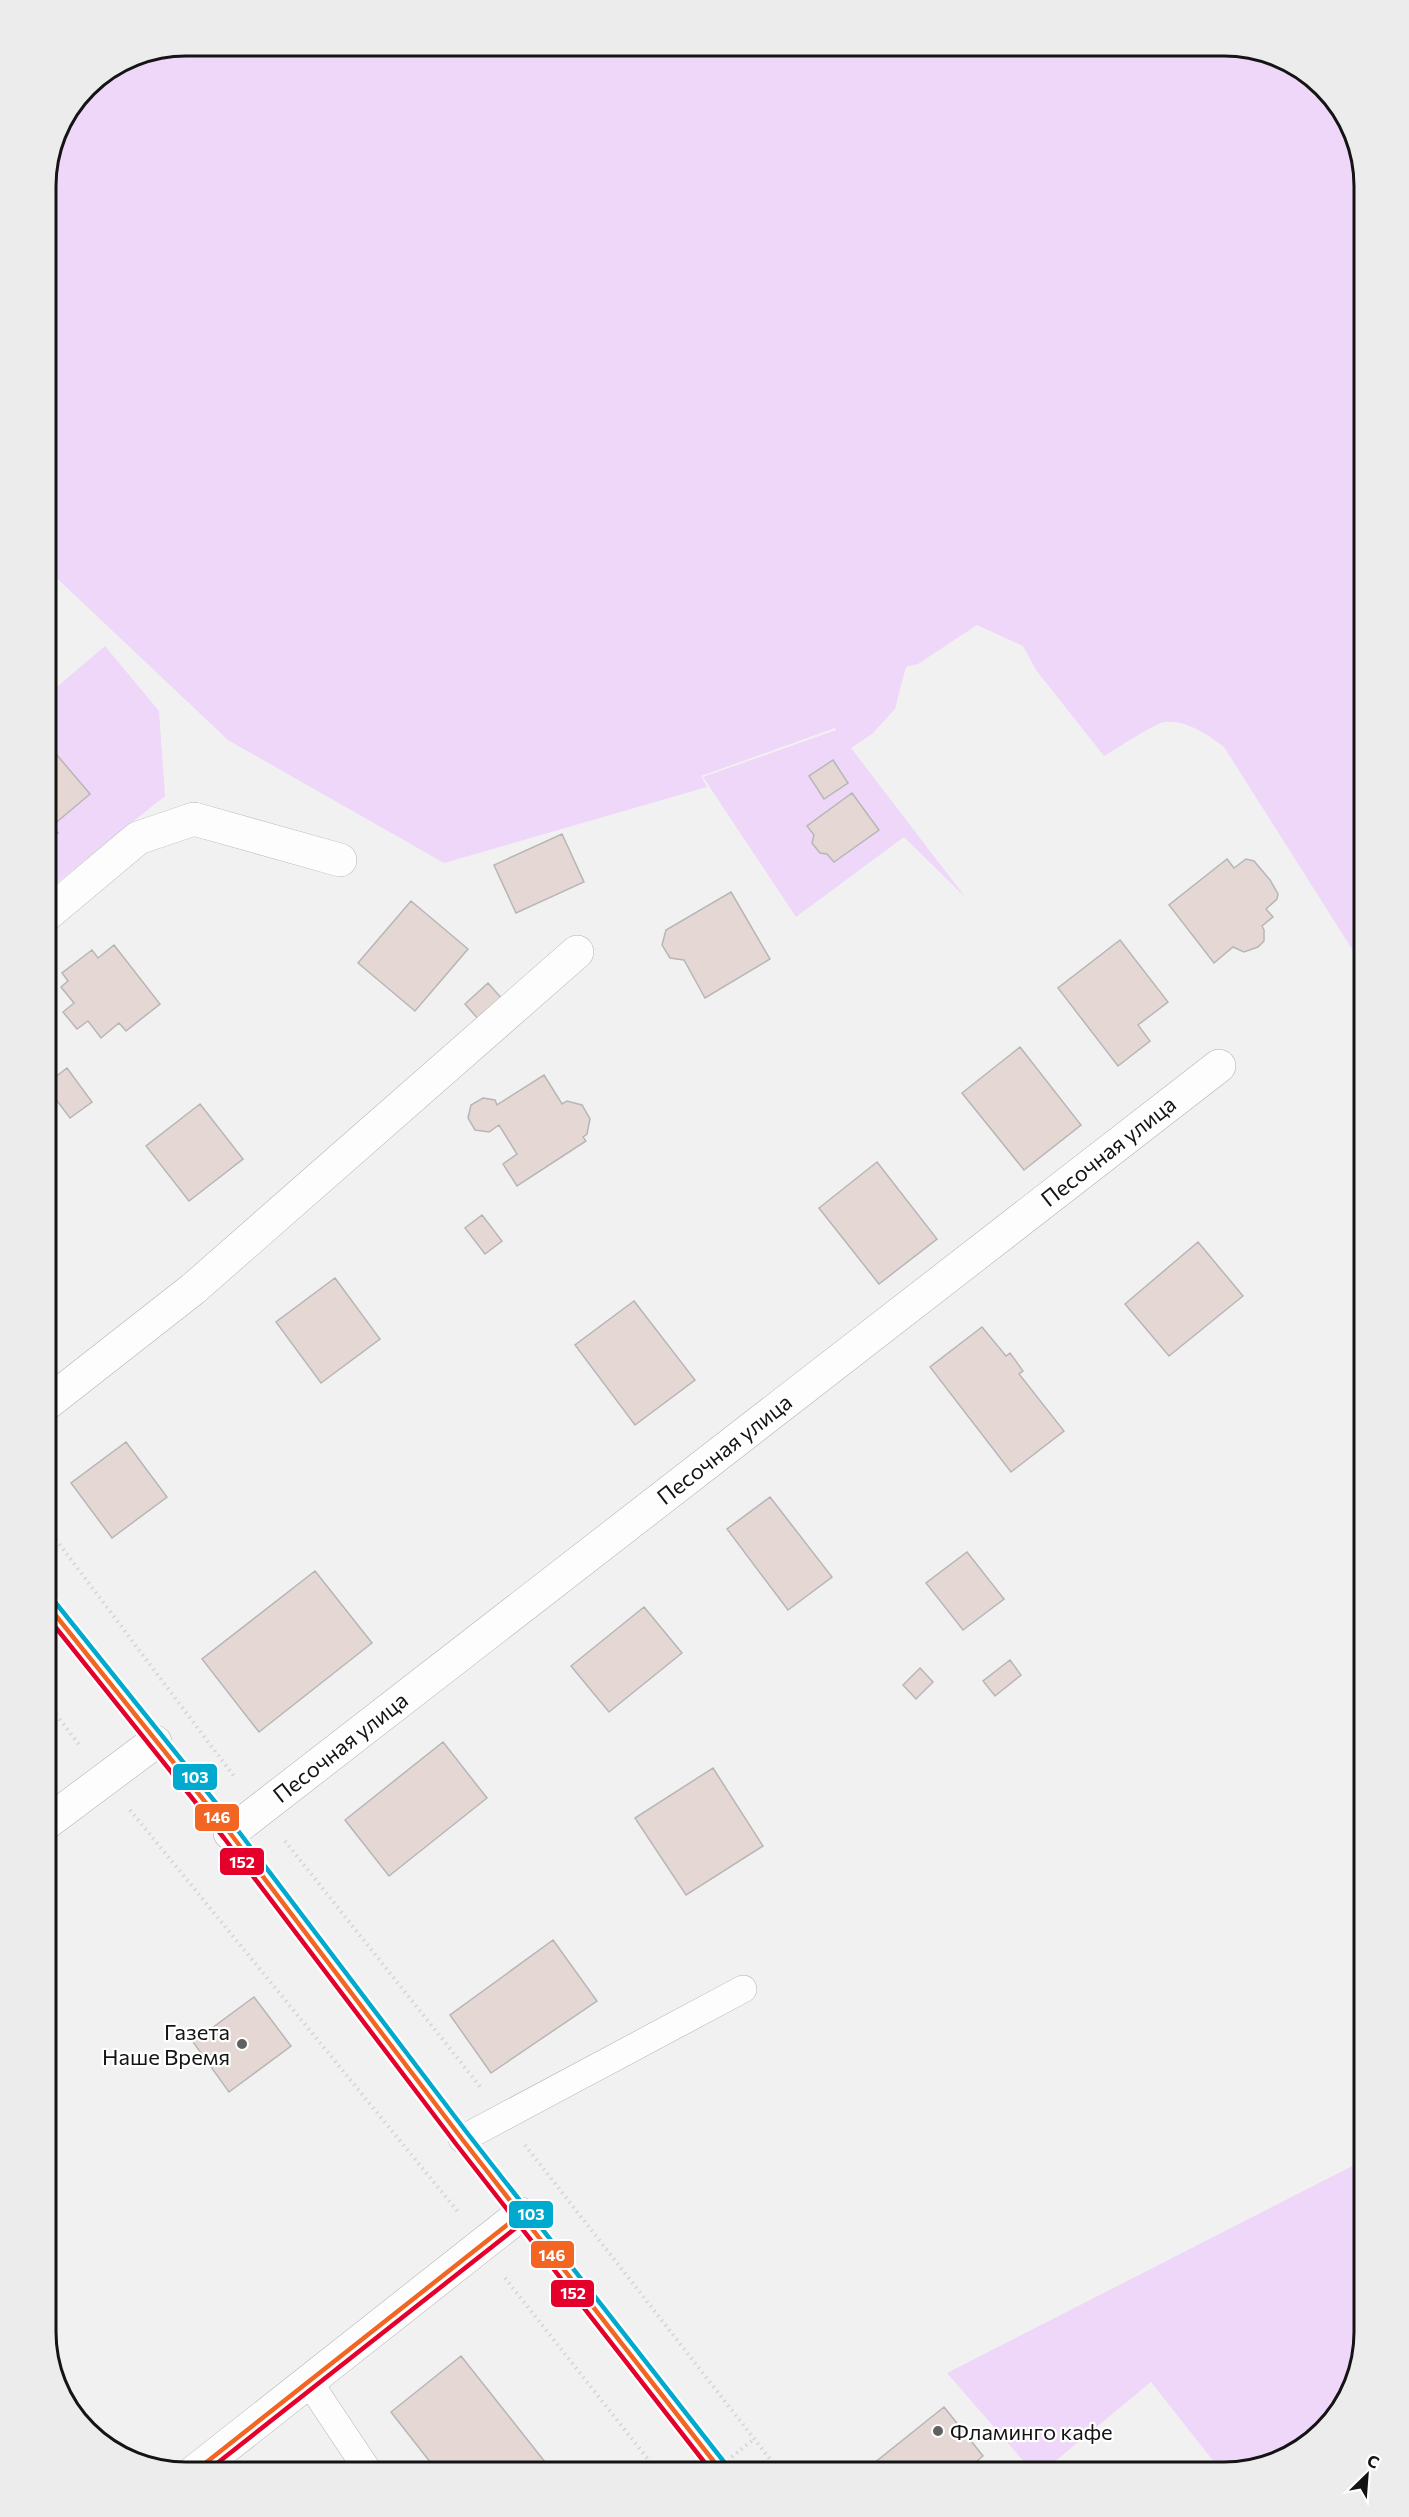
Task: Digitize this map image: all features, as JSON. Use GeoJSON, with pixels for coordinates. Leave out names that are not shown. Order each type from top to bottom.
{"type":"FeatureCollection","features":[{"type":"Feature","properties":{"kind":"street"},"geometry":{"type":"LineString","coordinates":[[56,907],[138,838],[194,819],[340,860]]}},
{"type":"Feature","properties":{"kind":"street"},"geometry":{"type":"LineString","coordinates":[[56,1397],[193,1289],[577,952]]}},
{"type":"Feature","properties":{"kind":"street","name":"Песочная улица"},"geometry":{"type":"LineString","coordinates":[[230,1833],[1219,1066]]}},
{"type":"Feature","properties":{"kind":"street"},"geometry":{"type":"LineString","coordinates":[[56,1816],[155,1742]]}},
{"type":"Feature","properties":{"kind":"street"},"geometry":{"type":"LineString","coordinates":[[208,2461],[521,2214]]}},
{"type":"Feature","properties":{"kind":"lane"},"geometry":{"type":"LineString","coordinates":[[462,2139],[743,1989]]}},
{"type":"Feature","properties":{"kind":"lane"},"geometry":{"type":"LineString","coordinates":[[309,2382],[362,2461]]}},
{"type":"Feature","properties":{"kind":"path"},"geometry":{"type":"LineString","coordinates":[[56,1714],[105,1779],[455,2206],[478,2246],[650,2461]]}},
{"type":"Feature","properties":{"kind":"path"},"geometry":{"type":"LineString","coordinates":[[504,2116],[772,2462]]}},
{"type":"Feature","properties":{"kind":"path"},"geometry":{"type":"LineString","coordinates":[[726,2462],[754,2439]]}},
{"type":"Feature","properties":{"kind":"shaded area"},"geometry":{"type":"Polygon","coordinates":[[[185,56],[1232,56],[1265,62],[1296,77],[1332,113],[1347,144],[1354,185],[1354,952],[1224,747],[1189,726],[1165,722],[1145,731],[1104,756],[1036,670],[1023,646],[977,625],[918,664],[906,667],[895,709],[872,734],[851,748],[966,898],[904,837],[796,917],[703,777],[836,730],[835,728],[701,776],[707,787],[444,863],[228,740],[56,577],[57,168],[65,136],[82,106],[120,73],[152,60],[185,56]]]}},
{"type":"Feature","properties":{"kind":"shaded area"},"geometry":{"type":"Polygon","coordinates":[[[105,646],[159,711],[165,796],[56,883],[56,688],[105,646]]]}},
{"type":"Feature","properties":{"kind":"shaded area"},"geometry":{"type":"Polygon","coordinates":[[[1354,2165],[1354,2332],[1349,2365],[1344,2381],[1332,2404],[1309,2429],[1296,2440],[1281,2448],[1249,2459],[1214,2462],[1151,2382],[1054,2462],[1024,2462],[947,2373],[1354,2165]]]}},
{"type":"Feature","properties":{"kind":"building"},"geometry":{"type":"Polygon","coordinates":[[[56,754],[90,794],[56,823],[56,754]]]}},
{"type":"Feature","properties":{"kind":"building"},"geometry":{"type":"Polygon","coordinates":[[[833,760],[848,783],[824,799],[809,776],[833,760]]]}},
{"type":"Feature","properties":{"kind":"building"},"geometry":{"type":"Polygon","coordinates":[[[852,793],[879,830],[834,862],[827,854],[820,853],[812,843],[814,835],[807,826],[852,793]]]}},
{"type":"Feature","properties":{"kind":"building"},"geometry":{"type":"Polygon","coordinates":[[[562,834],[584,882],[516,913],[494,865],[562,834]]]}},
{"type":"Feature","properties":{"kind":"building"},"geometry":{"type":"Polygon","coordinates":[[[1227,859],[1234,868],[1246,859],[1254,861],[1278,894],[1277,899],[1266,909],[1273,917],[1262,926],[1264,941],[1258,947],[1244,952],[1233,947],[1214,963],[1169,905],[1227,859]]]}},
{"type":"Feature","properties":{"kind":"building"},"geometry":{"type":"Polygon","coordinates":[[[731,892],[770,959],[705,998],[684,960],[670,958],[662,945],[666,930],[731,892]]]}},
{"type":"Feature","properties":{"kind":"building"},"geometry":{"type":"Polygon","coordinates":[[[411,901],[468,949],[415,1011],[358,963],[411,901]]]}},
{"type":"Feature","properties":{"kind":"building"},"geometry":{"type":"Polygon","coordinates":[[[1120,940],[1168,1002],[1138,1025],[1150,1041],[1118,1066],[1058,988],[1120,940]]]}},
{"type":"Feature","properties":{"kind":"building"},"geometry":{"type":"Polygon","coordinates":[[[114,945],[160,1004],[126,1031],[119,1023],[101,1038],[88,1021],[77,1029],[63,1012],[74,1003],[61,987],[68,981],[62,973],[92,950],[98,958],[114,945]]]}},
{"type":"Feature","properties":{"kind":"building"},"geometry":{"type":"Polygon","coordinates":[[[488,983],[503,1000],[480,1021],[465,1004],[488,983]]]}},
{"type":"Feature","properties":{"kind":"building"},"geometry":{"type":"Polygon","coordinates":[[[1020,1047],[1081,1125],[1024,1170],[962,1093],[1020,1047]]]}},
{"type":"Feature","properties":{"kind":"building"},"geometry":{"type":"Polygon","coordinates":[[[67,1068],[92,1102],[70,1118],[56,1100],[56,1076],[67,1068]]]}},
{"type":"Feature","properties":{"kind":"building"},"geometry":{"type":"Polygon","coordinates":[[[544,1075],[562,1104],[567,1101],[582,1105],[590,1119],[587,1134],[583,1137],[586,1141],[517,1186],[503,1164],[517,1154],[499,1125],[489,1132],[475,1130],[468,1118],[471,1105],[483,1098],[495,1100],[497,1105],[544,1075]]]}},
{"type":"Feature","properties":{"kind":"building"},"geometry":{"type":"Polygon","coordinates":[[[200,1104],[243,1159],[189,1201],[146,1146],[200,1104]]]}},
{"type":"Feature","properties":{"kind":"building"},"geometry":{"type":"Polygon","coordinates":[[[877,1162],[937,1239],[879,1284],[819,1208],[877,1162]]]}},
{"type":"Feature","properties":{"kind":"building"},"geometry":{"type":"Polygon","coordinates":[[[482,1215],[502,1241],[485,1254],[465,1228],[482,1215]]]}},
{"type":"Feature","properties":{"kind":"building"},"geometry":{"type":"Polygon","coordinates":[[[1198,1242],[1243,1296],[1169,1356],[1125,1304],[1198,1242]]]}},
{"type":"Feature","properties":{"kind":"building"},"geometry":{"type":"Polygon","coordinates":[[[335,1278],[380,1339],[321,1383],[276,1322],[335,1278]]]}},
{"type":"Feature","properties":{"kind":"building"},"geometry":{"type":"Polygon","coordinates":[[[634,1301],[695,1380],[635,1425],[575,1345],[634,1301]]]}},
{"type":"Feature","properties":{"kind":"building"},"geometry":{"type":"Polygon","coordinates":[[[982,1327],[1006,1356],[1010,1353],[1023,1371],[1019,1374],[1064,1431],[1011,1472],[930,1367],[982,1327]]]}},
{"type":"Feature","properties":{"kind":"building"},"geometry":{"type":"Polygon","coordinates":[[[126,1442],[167,1497],[112,1538],[71,1483],[126,1442]]]}},
{"type":"Feature","properties":{"kind":"building"},"geometry":{"type":"Polygon","coordinates":[[[770,1497],[832,1577],[788,1610],[727,1529],[770,1497]]]}},
{"type":"Feature","properties":{"kind":"building"},"geometry":{"type":"Polygon","coordinates":[[[967,1552],[1004,1599],[963,1630],[926,1583],[967,1552]]]}},
{"type":"Feature","properties":{"kind":"building"},"geometry":{"type":"Polygon","coordinates":[[[315,1571],[372,1643],[259,1732],[202,1659],[315,1571]]]}},
{"type":"Feature","properties":{"kind":"building"},"geometry":{"type":"Polygon","coordinates":[[[644,1607],[682,1653],[609,1712],[571,1666],[644,1607]]]}},
{"type":"Feature","properties":{"kind":"building"},"geometry":{"type":"Polygon","coordinates":[[[1010,1660],[1021,1675],[995,1696],[983,1681],[1010,1660]]]}},
{"type":"Feature","properties":{"kind":"building"},"geometry":{"type":"Polygon","coordinates":[[[920,1668],[933,1682],[916,1699],[903,1685],[920,1668]]]}},
{"type":"Feature","properties":{"kind":"building"},"geometry":{"type":"Polygon","coordinates":[[[443,1742],[487,1798],[389,1876],[345,1820],[443,1742]]]}},
{"type":"Feature","properties":{"kind":"building"},"geometry":{"type":"Polygon","coordinates":[[[713,1768],[763,1846],[686,1895],[635,1818],[713,1768]]]}},
{"type":"Feature","properties":{"kind":"building"},"geometry":{"type":"Polygon","coordinates":[[[553,1940],[597,2001],[491,2073],[450,2015],[553,1940]]]}},
{"type":"Feature","properties":{"kind":"building","name":"Газета Наше Время"},"geometry":{"type":"Polygon","coordinates":[[[254,1997],[291,2046],[229,2092],[193,2042],[254,1997]]]}},
{"type":"Feature","properties":{"kind":"building"},"geometry":{"type":"Polygon","coordinates":[[[461,2356],[545,2461],[430,2461],[391,2412],[461,2356]]]}},
{"type":"Feature","properties":{"kind":"building","name":"Фламинго кафе"},"geometry":{"type":"Polygon","coordinates":[[[944,2407],[983,2456],[976,2462],[876,2462],[944,2407]]]}},
{"type":"Feature","properties":{"kind":"transit line","name":"103"},"geometry":{"type":"LineString","coordinates":[[56,1603],[236,1828],[468,2134],[724,2462]]}},
{"type":"Feature","properties":{"kind":"transit line","name":"146"},"geometry":{"type":"LineString","coordinates":[[56,1616],[230,1833],[462,2139],[714,2462]]}},
{"type":"Feature","properties":{"kind":"transit line","name":"152"},"geometry":{"type":"LineString","coordinates":[[56,1628],[224,1838],[456,2144],[704,2462]]}},
{"type":"Feature","properties":{"kind":"transit line","name":"146"},"geometry":{"type":"LineString","coordinates":[[208,2461],[521,2214]]}},
{"type":"Feature","properties":{"kind":"transit line","name":"152"},"geometry":{"type":"LineString","coordinates":[[220,2461],[526,2220]]}},
{"type":"Feature","properties":{"kind":"place","name":"Газета Наше Время"},"geometry":{"type":"Point","coordinates":[242,2044]}},
{"type":"Feature","properties":{"kind":"place","name":"Фламинго кафе"},"geometry":{"type":"Point","coordinates":[938,2431]}}]}
